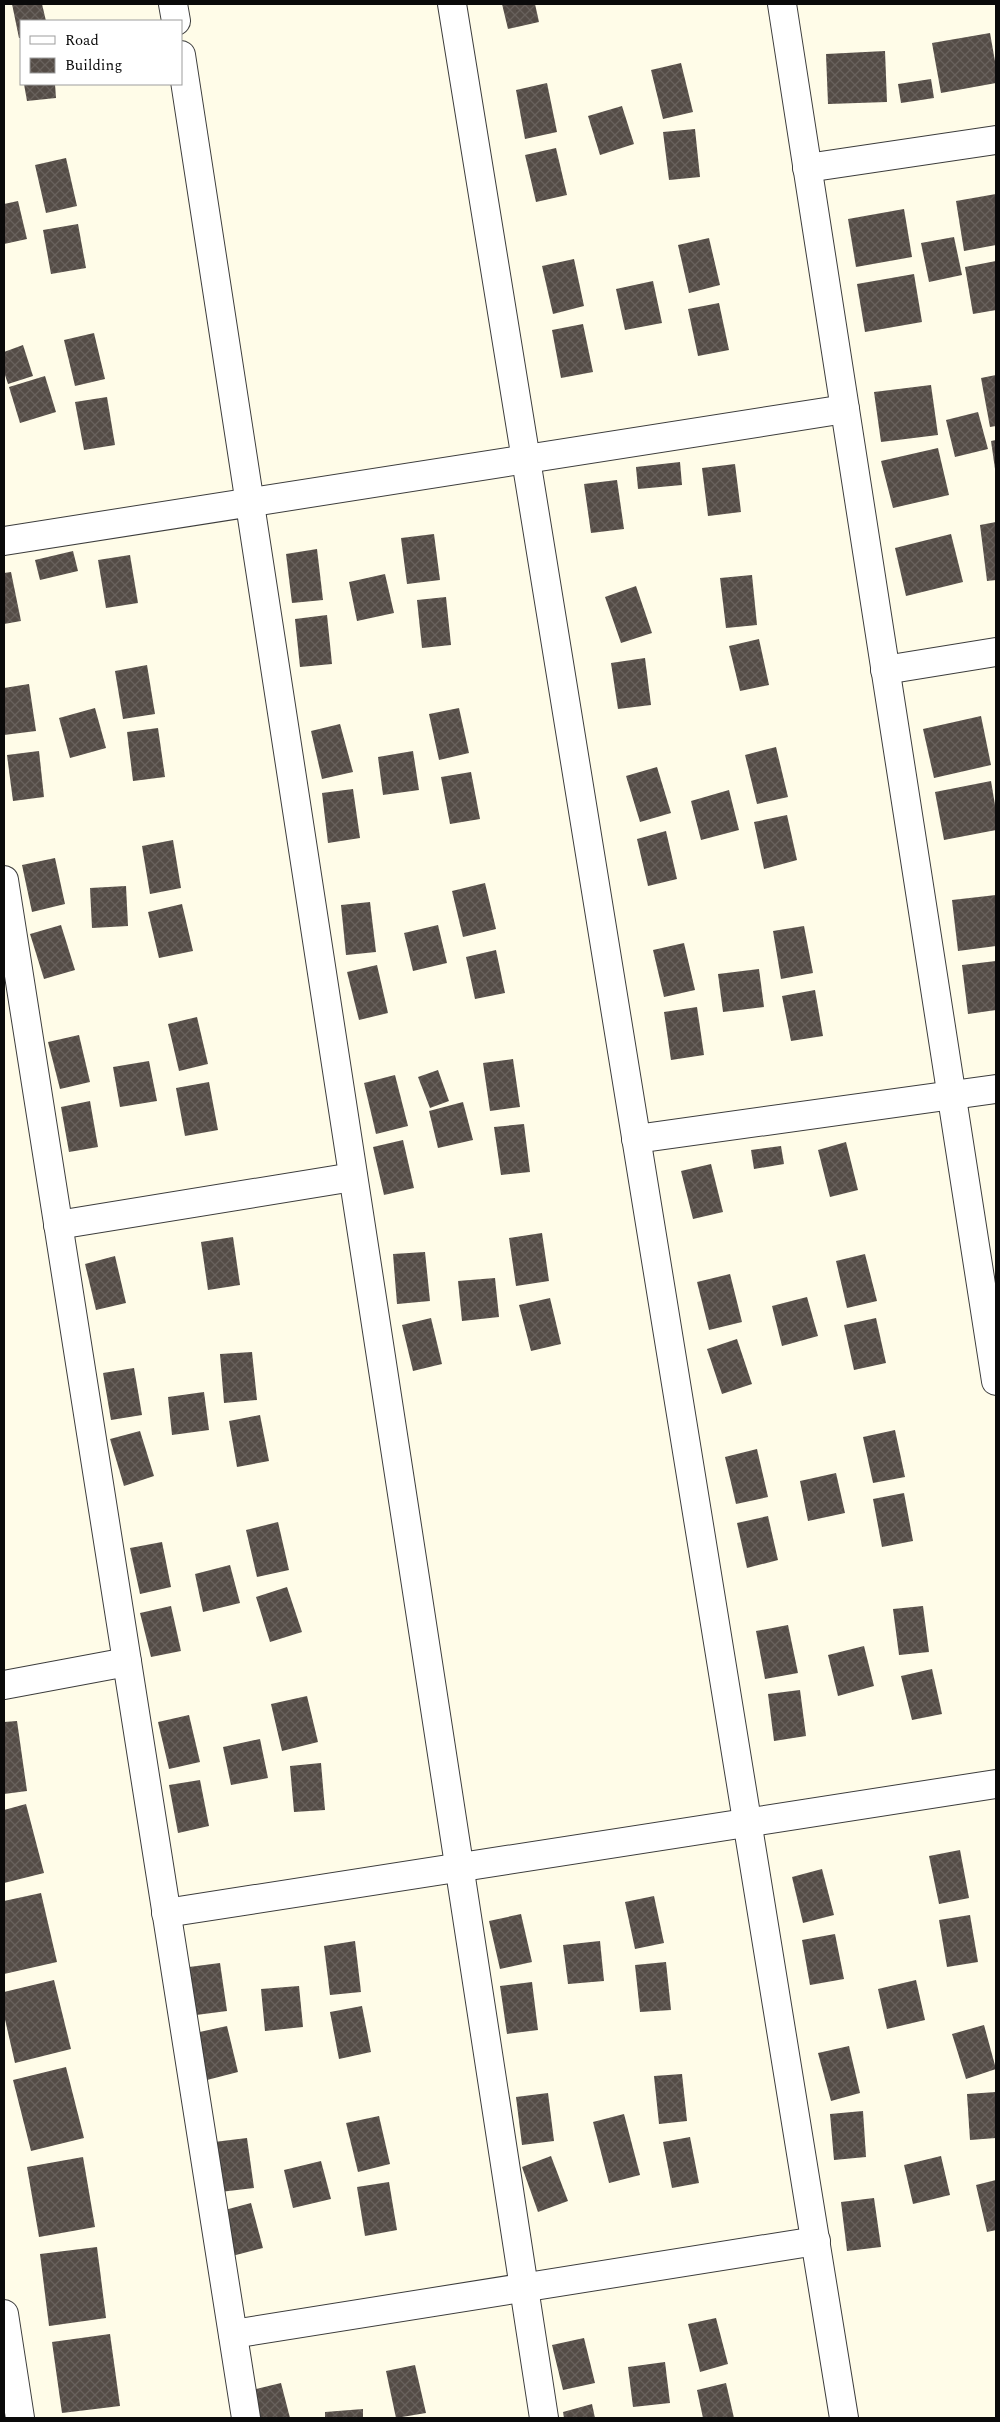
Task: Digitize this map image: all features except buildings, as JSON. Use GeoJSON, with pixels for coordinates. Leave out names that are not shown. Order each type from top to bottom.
{"type":"FeatureCollection","features":[{"type":"Feature","properties":{"kind":"street"},"geometry":{"type":"LineString","coordinates":[[174,4],[176,20]]}},
{"type":"Feature","properties":{"kind":"street"},"geometry":{"type":"LineString","coordinates":[[452,4],[844,2418]]}},
{"type":"Feature","properties":{"kind":"street"},"geometry":{"type":"LineString","coordinates":[[782,4],[996,1381]]}},
{"type":"Feature","properties":{"kind":"street"},"geometry":{"type":"LineString","coordinates":[[182,61],[544,2418]]}},
{"type":"Feature","properties":{"kind":"street"},"geometry":{"type":"LineString","coordinates":[[807,168],[996,140]]}},
{"type":"Feature","properties":{"kind":"street"},"geometry":{"type":"LineString","coordinates":[[4,541],[845,409]]}},
{"type":"Feature","properties":{"kind":"street"},"geometry":{"type":"LineString","coordinates":[[886,670],[996,652]]}},
{"type":"Feature","properties":{"kind":"street"},"geometry":{"type":"LineString","coordinates":[[4,880],[246,2418]]}},
{"type":"Feature","properties":{"kind":"street"},"geometry":{"type":"LineString","coordinates":[[636,1139],[996,1089]]}},
{"type":"Feature","properties":{"kind":"street"},"geometry":{"type":"LineString","coordinates":[[58,1225],[353,1177]]}},
{"type":"Feature","properties":{"kind":"street"},"geometry":{"type":"LineString","coordinates":[[4,1685],[127,1662]]}},
{"type":"Feature","properties":{"kind":"street"},"geometry":{"type":"LineString","coordinates":[[166,1913],[996,1784]]}},
{"type":"Feature","properties":{"kind":"street"},"geometry":{"type":"LineString","coordinates":[[233,2334],[816,2241]]}},
{"type":"Feature","properties":{"kind":"street"},"geometry":{"type":"LineString","coordinates":[[4,2314],[20,2418]]}}]}
